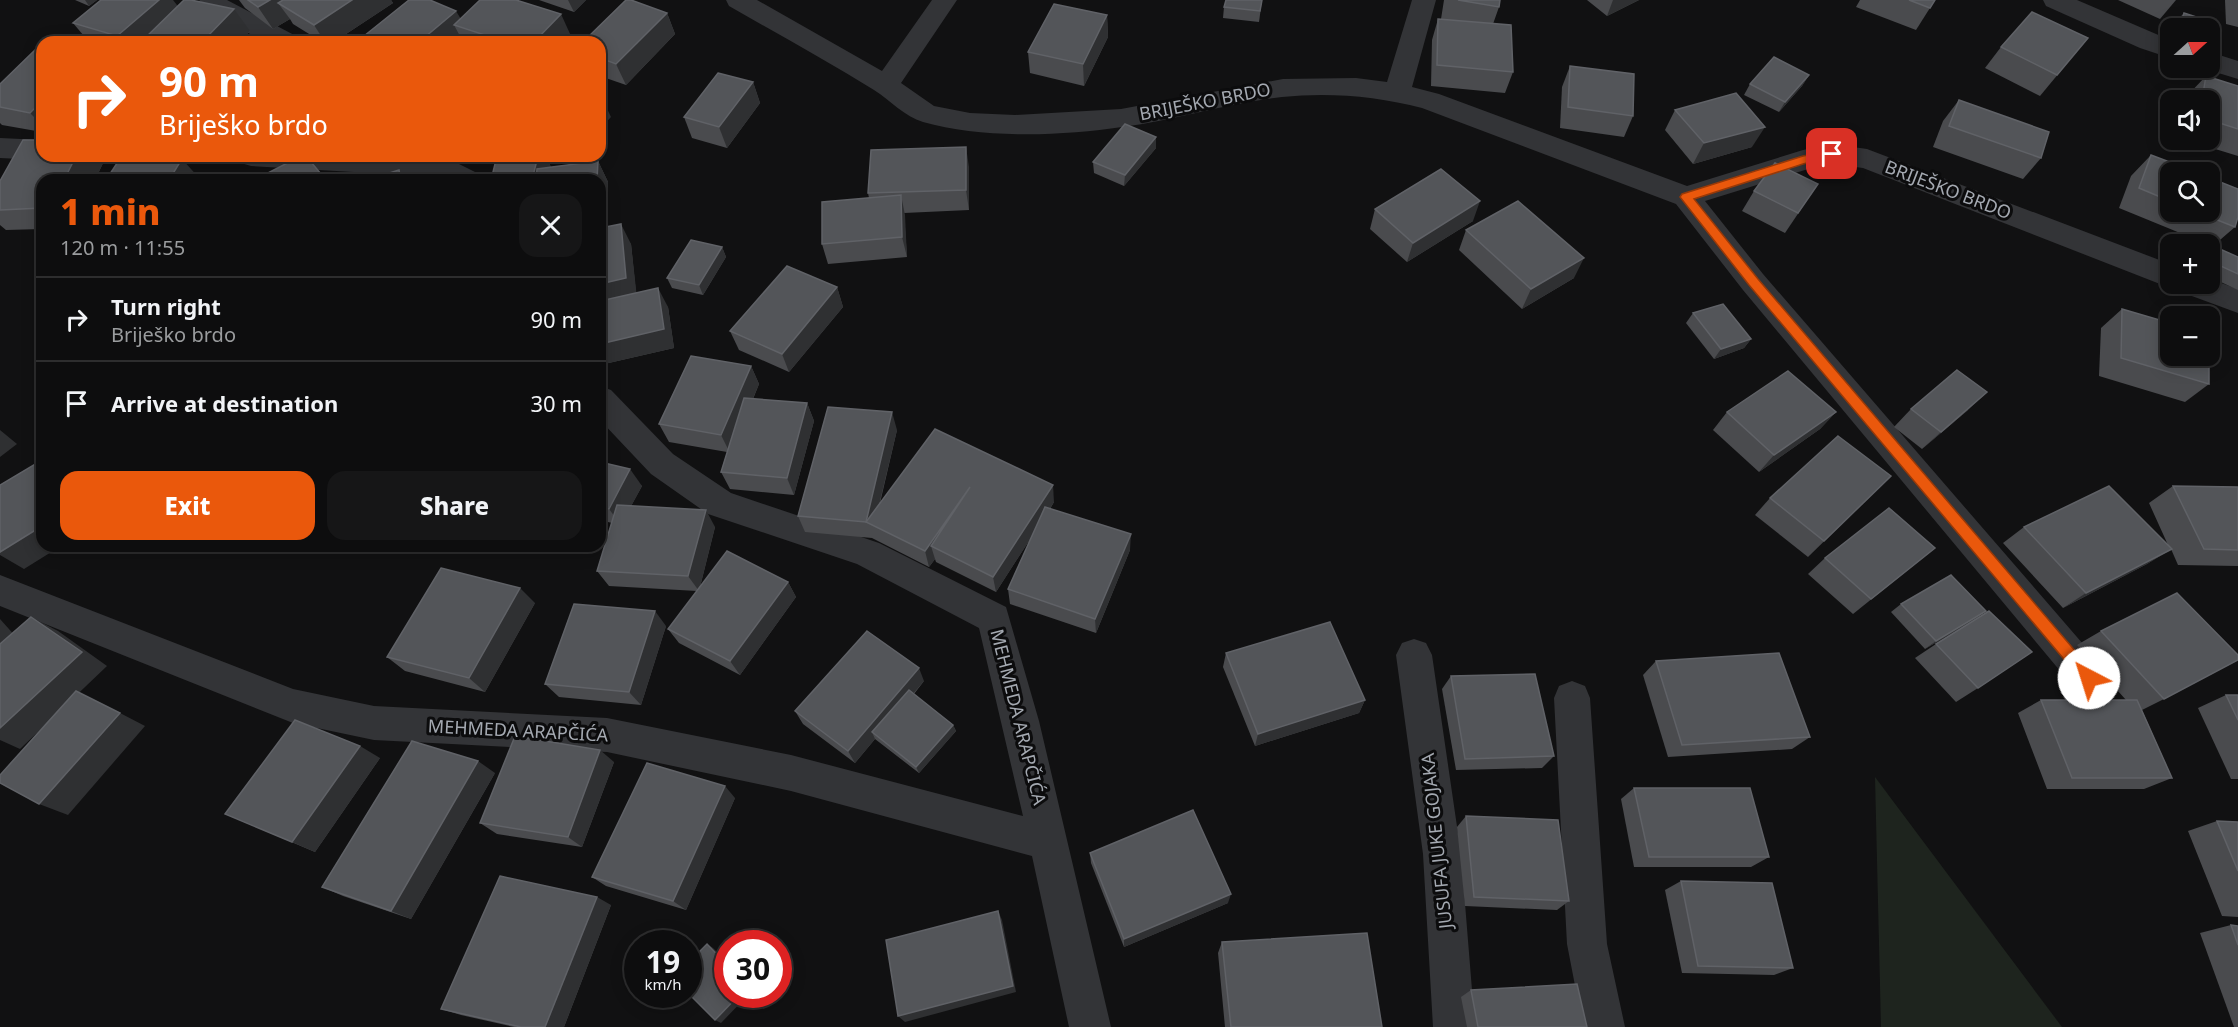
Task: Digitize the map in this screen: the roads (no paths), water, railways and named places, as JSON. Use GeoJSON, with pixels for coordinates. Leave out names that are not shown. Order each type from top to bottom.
{"type":"FeatureCollection","features":[{"type":"Feature","properties":{"kind":"street"},"geometry":{"type":"LineString","coordinates":[[211,0],[224,10],[275,36]]}},
{"type":"Feature","properties":{"kind":"street","name":"BRIJEŠKO BRDO"},"geometry":{"type":"LineString","coordinates":[[738,0],[886,85],[927,114],[970,122],[1015,125],[1121,118],[1283,88],[1356,87],[1397,92],[1430,101],[1686,197],[1803,160],[1832,154],[1867,159],[2160,272]]}},
{"type":"Feature","properties":{"kind":"street"},"geometry":{"type":"LineString","coordinates":[[886,85],[945,0]]}},
{"type":"Feature","properties":{"kind":"street"},"geometry":{"type":"LineString","coordinates":[[1397,92],[1424,0]]}},
{"type":"Feature","properties":{"kind":"street"},"geometry":{"type":"LineString","coordinates":[[2055,0],[2160,46]]}},
{"type":"Feature","properties":{"kind":"street"},"geometry":{"type":"LineString","coordinates":[[2220,64],[2238,70]]}},
{"type":"Feature","properties":{"kind":"street"},"geometry":{"type":"LineString","coordinates":[[0,148],[36,150]]}},
{"type":"Feature","properties":{"kind":"street"},"geometry":{"type":"LineString","coordinates":[[372,162],[445,167],[457,174]]}},
{"type":"Feature","properties":{"kind":"street"},"geometry":{"type":"LineString","coordinates":[[1686,197],[1753,282],[2089,678]]}},
{"type":"Feature","properties":{"kind":"street"},"geometry":{"type":"LineString","coordinates":[[2219,294],[2238,301]]}},
{"type":"Feature","properties":{"kind":"street","name":"MEHMEDA ARAPČIĆA"},"geometry":{"type":"LineString","coordinates":[[606,405],[662,464],[720,504],[867,553],[994,618],[1021,721],[1090,1027]]}},
{"type":"Feature","properties":{"kind":"street","name":"MEHMEDA ARAPČIĆA"},"geometry":{"type":"LineString","coordinates":[[0,590],[293,706],[374,723],[607,735],[791,773],[1048,841]]}},
{"type":"Feature","properties":{"kind":"street","name":"JUSUFA JUKE GOJAKA"},"geometry":{"type":"LineString","coordinates":[[1414,655],[1442,854],[1454,1027]]}},
{"type":"Feature","properties":{"kind":"street"},"geometry":{"type":"LineString","coordinates":[[1572,698],[1587,944],[1604,1027]]}}]}
